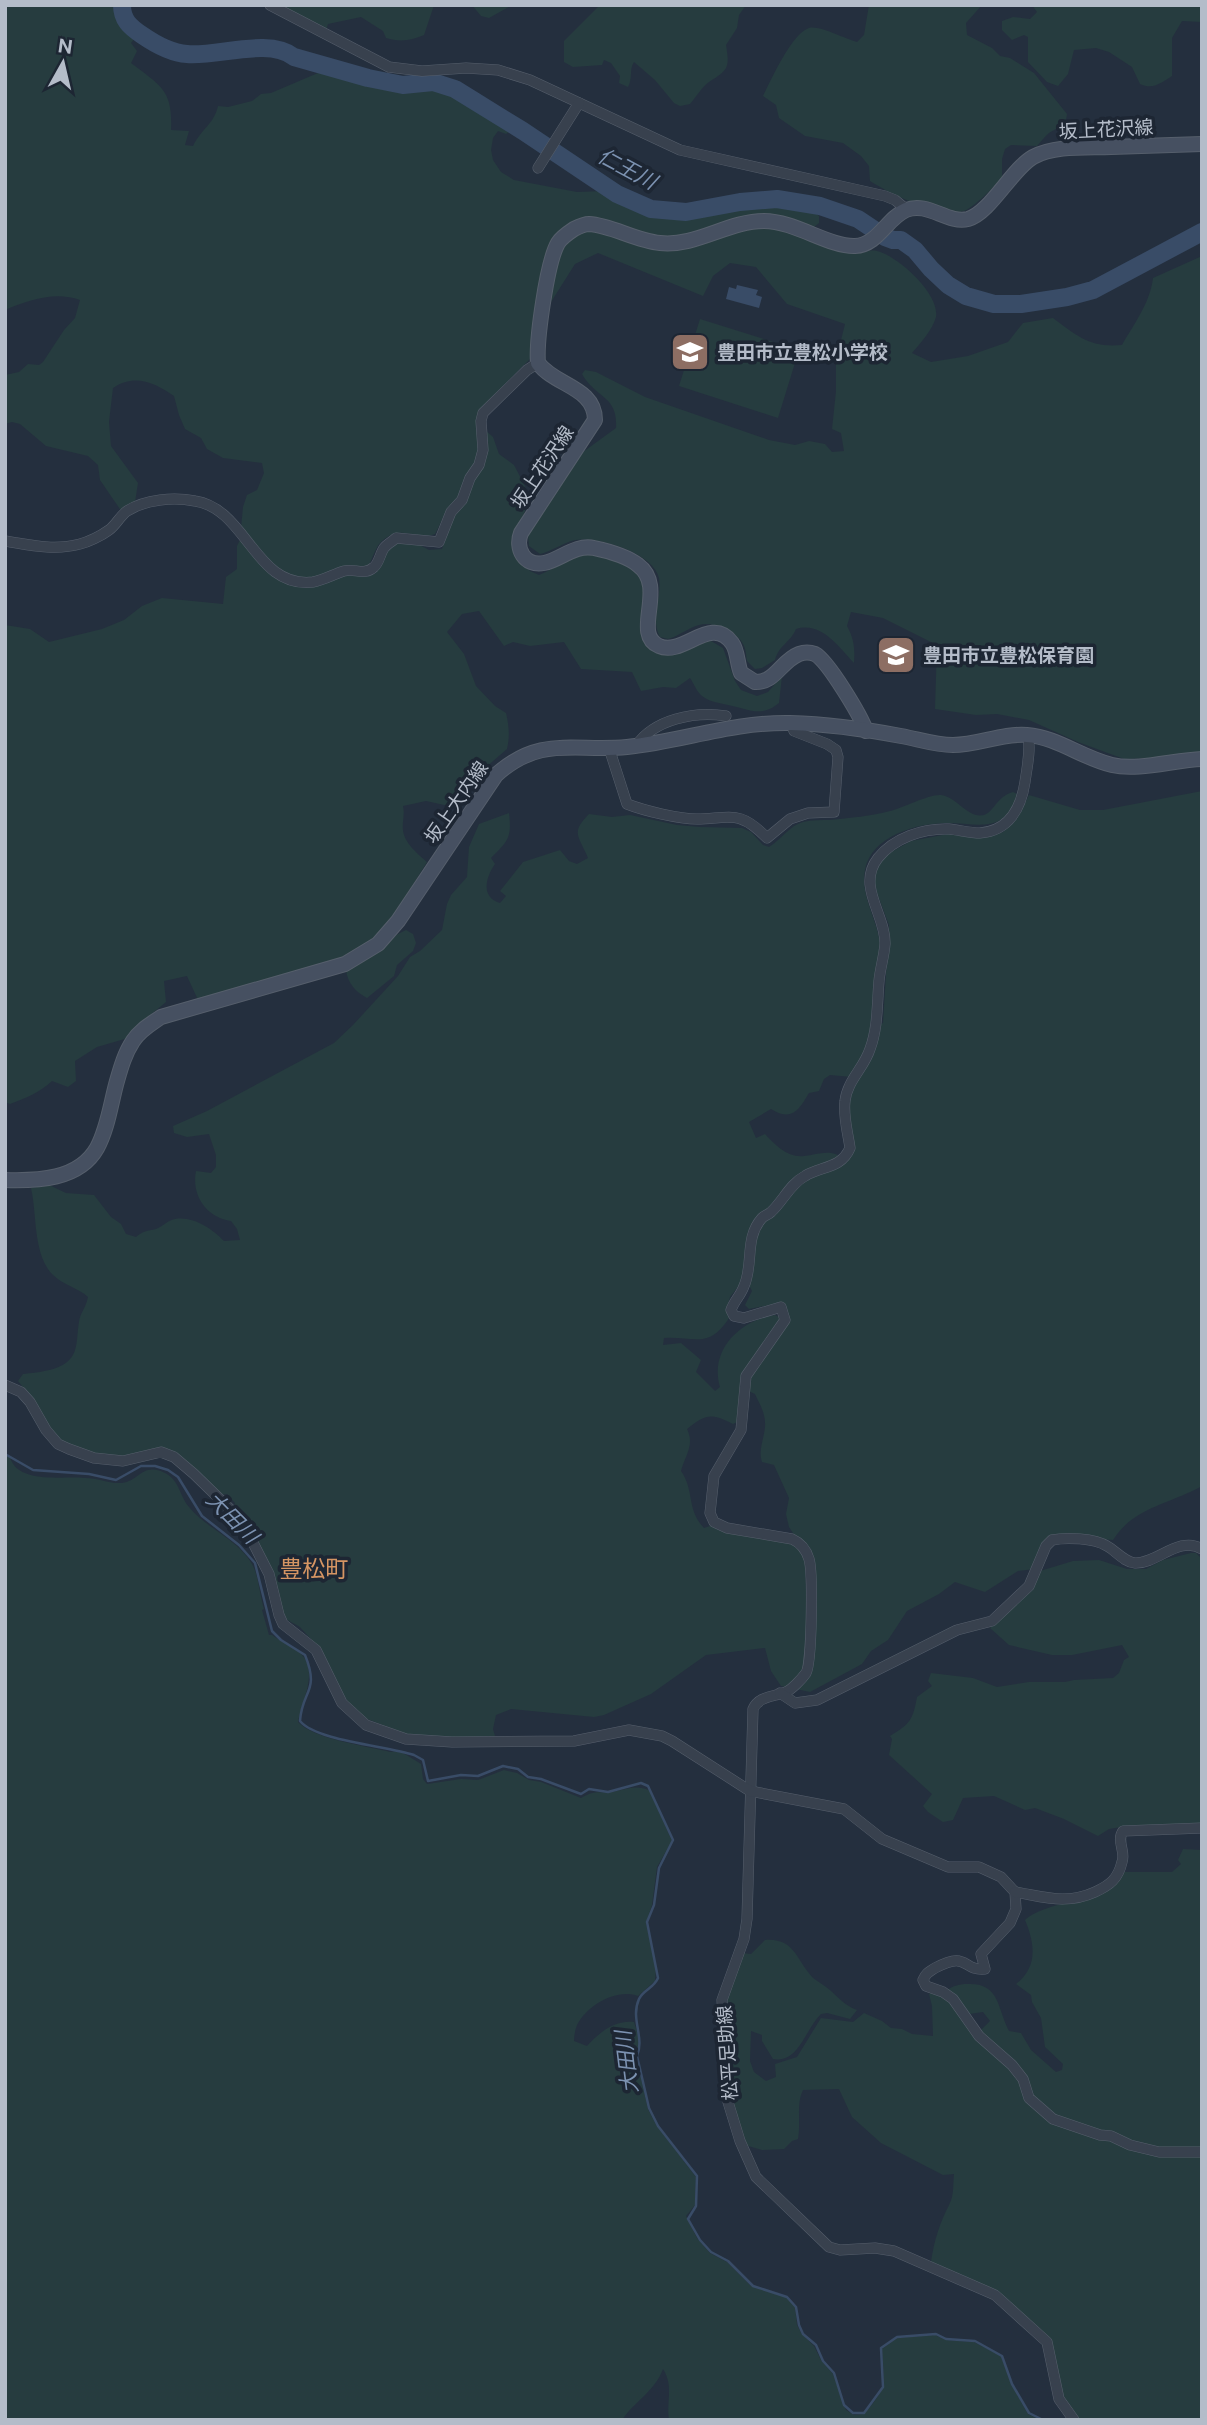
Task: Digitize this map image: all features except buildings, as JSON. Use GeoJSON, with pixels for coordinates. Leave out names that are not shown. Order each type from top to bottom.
{"type":"FeatureCollection","features":[{"type":"Feature","properties":{"kind":"main road","name":"坂上花沢線"},"geometry":{"type":"LineString","coordinates":[[904,211],[924,208],[951,218],[970,219],[980,212],[1027,161],[1050,152],[1202,144]]}},
{"type":"Feature","properties":{"kind":"main road"},"geometry":{"type":"LineString","coordinates":[[538,363],[537,344],[554,252],[560,240],[576,228],[587,224],[648,242],[665,244],[690,241],[742,224],[763,221],[782,223],[846,245],[858,246],[871,241],[904,211]]}},
{"type":"Feature","properties":{"kind":"main road","name":"坂上花沢線"},"geometry":{"type":"LineString","coordinates":[[538,363],[551,375],[587,397],[595,412],[595,420],[521,533],[518,544],[527,561],[544,564],[588,547],[621,556],[639,565],[648,576],[652,589],[647,630],[653,643],[665,648],[676,647],[705,634],[719,634],[734,646],[741,673],[755,682],[770,679],[797,655],[816,654],[861,716],[866,731]]}},
{"type":"Feature","properties":{"kind":"main road","name":"坂上大内線"},"geometry":{"type":"LineString","coordinates":[[5,1180],[51,1178],[71,1171],[85,1162],[96,1149],[124,1058],[132,1042],[141,1030],[161,1017],[345,964],[378,944],[398,921],[485,789],[508,764],[528,753],[548,748],[636,746],[681,739],[734,726],[791,723],[866,731],[950,745],[1028,735],[1055,742],[1090,758],[1125,766],[1202,759]]}},
{"type":"Feature","properties":{"kind":"street"},"geometry":{"type":"LineString","coordinates":[[270,5],[389,67],[422,71],[466,68],[498,70],[530,80],[680,149],[885,195],[895,200],[904,211]]}},
{"type":"Feature","properties":{"kind":"street"},"geometry":{"type":"LineString","coordinates":[[540,164],[579,103]]}},
{"type":"Feature","properties":{"kind":"street"},"geometry":{"type":"LineString","coordinates":[[5,541],[52,548],[81,544],[108,531],[127,511],[158,500],[175,498],[200,502],[213,508],[235,525],[275,574],[288,579],[314,582],[348,570],[363,573],[375,567],[384,548],[396,538],[439,542],[451,512],[461,500],[479,465],[483,450],[483,413],[527,370],[538,363]]}},
{"type":"Feature","properties":{"kind":"street"},"geometry":{"type":"LineString","coordinates":[[636,746],[644,734],[682,717],[726,716]]}},
{"type":"Feature","properties":{"kind":"street"},"geometry":{"type":"LineString","coordinates":[[609,748],[627,804],[644,810],[696,819],[736,817],[754,825],[767,838],[790,820],[808,813],[834,812],[838,757],[836,750],[794,732],[791,723]]}},
{"type":"Feature","properties":{"kind":"street"},"geometry":{"type":"LineString","coordinates":[[780,1693],[789,1691],[810,1665],[809,1558],[800,1543],[792,1539],[727,1528],[715,1522],[710,1513],[714,1476],[741,1430],[746,1376],[782,1326],[785,1320],[784,1312],[781,1307],[774,1308],[744,1318],[734,1316],[731,1310],[735,1298],[744,1287],[750,1260],[750,1240],[761,1219],[771,1212],[805,1175],[839,1163],[850,1149],[845,1103],[847,1089],[865,1063],[871,1047],[885,941],[869,879],[876,860],[900,839],[919,833],[948,829],[984,833],[1006,824],[1020,806],[1029,751],[1028,735]]}},
{"type":"Feature","properties":{"kind":"street"},"geometry":{"type":"LineString","coordinates":[[5,1385],[21,1392],[30,1402],[46,1430],[58,1444],[94,1458],[123,1461],[161,1452],[174,1457],[194,1474],[231,1510],[247,1531],[269,1574],[283,1624],[316,1650],[342,1703],[366,1725],[406,1739],[452,1742],[574,1741],[629,1730],[641,1731],[672,1741],[750,1791],[844,1809],[882,1839],[948,1867],[979,1867],[1001,1877],[1015,1892],[1064,1901],[1079,1899],[1111,1885],[1119,1874],[1124,1857],[1120,1840],[1123,1831],[1202,1828]]}},
{"type":"Feature","properties":{"kind":"street"},"geometry":{"type":"LineString","coordinates":[[780,1693],[795,1703],[817,1700],[957,1630],[992,1621],[1028,1586],[1046,1546],[1052,1540],[1102,1543],[1135,1563],[1154,1559],[1187,1545],[1202,1549]]}},
{"type":"Feature","properties":{"kind":"street","name":"松平足助線"},"geometry":{"type":"LineString","coordinates":[[780,1693],[758,1701],[753,1709],[746,1932],[724,1994],[721,2012],[728,2102],[747,2160],[757,2177],[829,2247],[840,2250],[874,2248],[894,2251],[995,2294],[1047,2342],[1059,2399],[1074,2420]]}},
{"type":"Feature","properties":{"kind":"street"},"geometry":{"type":"LineString","coordinates":[[1015,1892],[1016,1909],[1010,1923],[981,1954],[985,1969],[980,1970],[954,1959],[927,1973],[923,1980],[926,1986],[953,1999],[979,2036],[1012,2065],[1023,2079],[1028,2098],[1053,2119],[1100,2135],[1111,2136],[1130,2145],[1160,2152],[1202,2152]]}},
{"type":"Feature","properties":{"kind":"green space"},"geometry":{"type":"Polygon","coordinates":[[[5,5],[119,5],[124,23],[137,35],[131,43],[137,51],[131,63],[163,90],[170,106],[171,130],[189,131],[185,145],[193,146],[214,117],[218,106],[228,107],[252,101],[261,94],[271,93],[318,73],[340,72],[369,82],[407,89],[431,87],[453,94],[502,123],[510,131],[506,134],[498,131],[493,138],[493,160],[501,172],[514,180],[577,192],[606,191],[631,206],[679,216],[703,215],[749,204],[812,209],[819,216],[819,223],[813,228],[785,219],[672,238],[646,237],[588,219],[550,250],[530,359],[484,405],[480,415],[476,464],[466,474],[463,490],[435,534],[421,536],[395,533],[381,542],[367,567],[321,578],[298,578],[277,570],[241,528],[247,495],[257,490],[264,473],[262,463],[223,458],[207,449],[201,438],[185,429],[174,396],[160,387],[129,381],[113,388],[109,422],[111,446],[138,483],[135,502],[124,515],[100,480],[98,465],[88,456],[46,446],[20,424],[5,424],[5,375],[19,372],[28,364],[39,365],[43,362],[75,318],[80,300],[52,297],[33,300],[5,310],[5,5]]]}},
{"type":"Feature","properties":{"kind":"green space"},"geometry":{"type":"Polygon","coordinates":[[[280,5],[434,5],[424,35],[400,40],[386,38],[383,31],[361,17],[328,24],[324,36],[280,5]]]}},
{"type":"Feature","properties":{"kind":"green space"},"geometry":{"type":"Polygon","coordinates":[[[472,5],[512,5],[489,18],[481,16],[472,5]]]}},
{"type":"Feature","properties":{"kind":"green space"},"geometry":{"type":"Polygon","coordinates":[[[600,5],[746,5],[739,15],[737,28],[726,45],[726,68],[704,87],[690,104],[680,106],[634,62],[628,87],[619,83],[620,76],[611,63],[604,60],[602,65],[573,67],[564,62],[564,41],[600,5]]]}},
{"type":"Feature","properties":{"kind":"green space"},"geometry":{"type":"Polygon","coordinates":[[[869,5],[982,5],[966,23],[967,35],[1034,73],[1067,114],[1065,122],[1037,146],[1011,145],[1005,149],[1002,178],[964,211],[929,208],[902,198],[870,181],[869,166],[861,156],[843,143],[805,136],[779,118],[776,105],[763,96],[783,58],[802,32],[809,28],[819,28],[857,42],[864,35],[869,5]]]}},
{"type":"Feature","properties":{"kind":"green space"},"geometry":{"type":"Polygon","coordinates":[[[1032,5],[1202,5],[1202,22],[1182,21],[1172,38],[1172,76],[1157,85],[1140,84],[1132,67],[1109,52],[1096,48],[1074,50],[1068,74],[1058,86],[1047,82],[1028,62],[1028,37],[1024,35],[1012,40],[1002,30],[1002,21],[1013,17],[1030,19],[1037,12],[1032,5]]]}},
{"type":"Feature","properties":{"kind":"green space"},"geometry":{"type":"Polygon","coordinates":[[[765,226],[789,230],[851,253],[877,251],[906,268],[925,287],[935,308],[936,317],[932,326],[912,353],[931,362],[968,356],[1008,342],[1023,323],[1053,318],[1092,343],[1122,345],[1145,305],[1153,278],[1202,256],[1202,756],[1124,759],[1029,720],[997,714],[976,715],[935,709],[937,645],[883,618],[851,612],[847,626],[854,644],[854,663],[828,637],[805,627],[796,629],[775,660],[755,669],[747,661],[740,639],[717,626],[699,625],[668,639],[660,637],[656,623],[659,578],[655,569],[636,554],[624,548],[585,539],[571,541],[540,554],[529,546],[528,535],[583,452],[616,428],[614,409],[582,374],[585,370],[596,372],[645,397],[769,440],[795,445],[809,441],[825,444],[832,452],[844,451],[841,433],[832,429],[836,360],[845,324],[787,304],[756,267],[730,263],[713,276],[703,296],[598,253],[575,264],[546,310],[560,252],[574,235],[602,232],[649,246],[765,226]]]}},
{"type":"Feature","properties":{"kind":"green space"},"geometry":{"type":"Polygon","coordinates":[[[700,319],[799,350],[778,418],[679,386],[700,319]]]}},
{"type":"Feature","properties":{"kind":"green space"},"geometry":{"type":"Polygon","coordinates":[[[484,429],[493,437],[499,454],[514,465],[527,490],[527,505],[515,540],[518,555],[530,571],[539,575],[570,558],[588,553],[624,562],[635,569],[646,589],[647,643],[711,641],[723,648],[741,690],[757,696],[768,692],[782,676],[779,703],[773,708],[760,711],[715,702],[700,694],[690,678],[676,688],[663,687],[641,691],[632,672],[581,669],[564,642],[530,646],[513,642],[504,646],[479,611],[462,614],[447,632],[464,654],[476,686],[495,706],[506,713],[509,731],[507,749],[463,787],[449,806],[426,801],[403,806],[403,830],[406,839],[427,862],[392,919],[369,944],[305,972],[254,983],[199,1002],[187,976],[164,981],[166,1002],[137,1026],[128,1038],[97,1047],[75,1061],[76,1081],[68,1087],[52,1081],[27,1097],[10,1104],[5,1102],[5,625],[30,629],[49,642],[102,629],[124,620],[142,606],[162,598],[223,604],[226,577],[237,569],[237,546],[241,538],[287,583],[305,588],[348,574],[367,577],[376,573],[390,543],[414,542],[429,550],[442,549],[456,510],[469,495],[484,429]]]}},
{"type":"Feature","properties":{"kind":"green space"},"geometry":{"type":"Polygon","coordinates":[[[1202,791],[1202,1486],[1142,1513],[1131,1520],[1113,1540],[1060,1536],[1035,1569],[1018,1571],[985,1592],[955,1582],[907,1611],[888,1640],[871,1651],[862,1664],[810,1692],[796,1689],[802,1684],[814,1577],[789,1527],[786,1514],[789,1498],[774,1465],[762,1462],[765,1418],[755,1394],[746,1390],[748,1378],[787,1319],[787,1312],[774,1305],[749,1309],[745,1305],[752,1291],[749,1285],[752,1243],[760,1225],[806,1178],[848,1161],[852,1153],[848,1108],[850,1094],[878,1026],[883,1023],[889,925],[874,878],[878,867],[886,855],[911,841],[948,834],[987,837],[1003,832],[1017,819],[1029,795],[1080,810],[1103,810],[1202,791]]]}},
{"type":"Feature","properties":{"kind":"green space"},"geometry":{"type":"Polygon","coordinates":[[[1013,792],[1017,794],[1012,807],[1006,816],[998,821],[980,825],[935,824],[909,829],[886,840],[869,858],[865,870],[865,889],[880,943],[868,1046],[852,1077],[830,1075],[824,1079],[819,1091],[809,1093],[794,1112],[784,1114],[771,1109],[749,1122],[756,1138],[765,1134],[787,1153],[798,1156],[825,1153],[838,1155],[834,1161],[819,1166],[767,1213],[746,1256],[741,1283],[730,1297],[727,1308],[729,1318],[722,1328],[707,1338],[664,1338],[663,1345],[681,1343],[701,1360],[696,1372],[715,1391],[720,1387],[719,1361],[730,1339],[739,1330],[762,1318],[775,1315],[781,1318],[743,1376],[739,1421],[733,1424],[709,1417],[699,1420],[687,1429],[690,1445],[681,1471],[695,1514],[704,1528],[713,1525],[731,1534],[736,1531],[788,1542],[798,1545],[805,1558],[808,1656],[803,1673],[786,1687],[781,1686],[771,1671],[765,1648],[706,1655],[651,1694],[604,1715],[594,1717],[511,1709],[496,1715],[493,1729],[495,1736],[411,1736],[362,1717],[339,1689],[318,1647],[300,1627],[284,1618],[234,1508],[235,1503],[227,1494],[220,1495],[174,1453],[99,1455],[70,1446],[53,1432],[18,1381],[23,1374],[51,1370],[69,1360],[75,1351],[80,1319],[88,1297],[55,1277],[45,1264],[38,1244],[31,1188],[49,1185],[66,1193],[94,1195],[111,1217],[121,1224],[126,1234],[136,1237],[172,1220],[189,1219],[202,1224],[224,1241],[240,1240],[231,1221],[208,1210],[196,1189],[196,1171],[211,1173],[216,1167],[216,1155],[209,1134],[187,1137],[174,1133],[173,1126],[207,1111],[334,1043],[353,1025],[398,976],[410,957],[442,930],[451,895],[467,877],[469,847],[479,824],[509,813],[509,834],[505,843],[491,858],[495,864],[487,886],[490,896],[500,903],[506,896],[500,891],[523,862],[560,850],[569,861],[577,864],[588,858],[578,830],[589,814],[612,817],[630,815],[677,825],[742,828],[769,847],[794,826],[803,822],[876,814],[941,795],[973,814],[984,815],[1003,797],[1013,792]]]}},
{"type":"Feature","properties":{"kind":"green space"},"geometry":{"type":"Polygon","coordinates":[[[406,930],[413,934],[416,943],[413,951],[397,965],[394,976],[367,998],[363,996],[350,983],[346,969],[372,956],[392,937],[406,930]]]}},
{"type":"Feature","properties":{"kind":"green space"},"geometry":{"type":"Polygon","coordinates":[[[5,1455],[10,1457],[14,1466],[21,1471],[42,1477],[90,1478],[122,1483],[151,1470],[170,1476],[196,1515],[232,1542],[248,1558],[257,1578],[269,1635],[300,1653],[306,1660],[309,1669],[308,1687],[298,1722],[305,1728],[341,1741],[390,1752],[400,1751],[421,1764],[423,1779],[427,1784],[461,1779],[478,1780],[504,1770],[581,1798],[593,1793],[635,1788],[650,1791],[672,1841],[657,1867],[652,1905],[646,1923],[656,1967],[655,1981],[638,1996],[621,1994],[595,2005],[577,2025],[574,2041],[587,2046],[608,2028],[620,2023],[634,2022],[639,2038],[636,2056],[648,2109],[657,2126],[696,2177],[695,2205],[686,2216],[697,2238],[710,2253],[727,2262],[751,2286],[786,2297],[795,2306],[797,2325],[833,2374],[846,2410],[854,2415],[864,2414],[877,2397],[884,2377],[882,2349],[897,2338],[935,2335],[946,2340],[974,2342],[1001,2356],[1011,2384],[1028,2414],[1041,2420],[669,2420],[669,2388],[663,2369],[655,2384],[622,2420],[5,2420],[5,1455]]]}},
{"type":"Feature","properties":{"kind":"green space"},"geometry":{"type":"Polygon","coordinates":[[[1196,1553],[1202,1559],[1202,1826],[1121,1827],[1109,1829],[1098,1836],[1064,1819],[1035,1808],[1025,1810],[994,1796],[963,1798],[953,1820],[943,1822],[928,1812],[923,1806],[932,1794],[889,1755],[892,1739],[890,1736],[909,1721],[917,1697],[932,1686],[928,1681],[931,1673],[973,1678],[997,1687],[1029,1682],[1113,1678],[1119,1673],[1124,1660],[1129,1657],[1122,1645],[1072,1655],[1052,1655],[1009,1645],[990,1628],[1040,1571],[1073,1561],[1099,1560],[1127,1569],[1146,1569],[1163,1560],[1196,1553]]]}},
{"type":"Feature","properties":{"kind":"green space"},"geometry":{"type":"Polygon","coordinates":[[[1183,1849],[1202,1850],[1202,2150],[1160,2149],[1061,2120],[1034,2101],[983,2035],[981,2030],[990,2021],[983,2012],[969,2014],[946,1991],[964,1984],[978,1985],[992,1992],[1009,2031],[1021,2033],[1031,2050],[1056,2072],[1062,2070],[1063,2064],[1045,2047],[1041,2018],[1031,1995],[1016,1984],[1031,1963],[1031,1938],[1025,1920],[1049,1908],[1105,1890],[1116,1882],[1123,1872],[1172,1872],[1181,1864],[1178,1860],[1183,1849]]]}},
{"type":"Feature","properties":{"kind":"green space"},"geometry":{"type":"Polygon","coordinates":[[[765,1940],[775,1940],[789,1946],[813,1978],[857,2010],[850,2019],[821,2014],[795,2051],[782,2059],[773,2059],[762,2041],[762,2035],[751,2031],[750,2061],[754,2072],[766,2081],[776,2077],[775,2064],[797,2057],[821,2018],[853,2022],[864,2013],[891,2028],[933,2036],[929,1994],[933,1992],[951,2001],[1016,2072],[1028,2102],[1093,2135],[1202,2156],[1202,2420],[1079,2420],[1065,2405],[1046,2334],[996,2291],[931,2262],[938,2232],[953,2193],[954,2174],[943,2175],[881,2143],[852,2117],[839,2089],[803,2090],[798,2139],[784,2149],[762,2150],[745,2145],[730,2099],[725,2002],[742,1953],[751,1954],[765,1940]]]}},
{"type":"Feature","properties":{"kind":"water"},"geometry":{"type":"Polygon","coordinates":[[[737,285],[758,290],[756,295],[762,297],[759,308],[726,299],[729,287],[736,289],[737,285]]]}},
{"type":"Feature","properties":{"kind":"waterway","name":"仁王川"},"geometry":{"type":"LineString","coordinates":[[122,5],[125,19],[134,29],[157,45],[175,52],[199,54],[271,49],[368,78],[403,85],[433,82],[455,89],[617,194],[651,209],[686,212],[740,202],[777,199],[820,206],[858,219],[885,237],[901,240],[915,250],[948,285],[966,296],[994,304],[1021,304],[1093,290],[1202,232]]}},
{"type":"Feature","properties":{"kind":"waterway","name":"大田川"},"geometry":{"type":"LineString","coordinates":[[5,1454],[33,1470],[89,1474],[116,1480],[141,1466],[155,1466],[178,1477],[202,1516],[239,1545],[255,1563],[272,1631],[305,1655],[311,1684],[300,1721],[308,1728],[336,1738],[414,1755],[423,1760],[428,1781],[461,1775],[478,1776],[503,1766],[518,1769],[528,1777],[581,1794],[589,1789],[608,1792],[641,1783],[648,1786],[673,1840],[659,1868],[654,1905],[647,1922],[658,1978],[641,1996],[637,2006],[637,2056],[649,2108],[658,2126],[697,2176],[696,2206],[688,2219],[700,2240],[711,2252],[728,2261],[753,2286],[787,2297],[796,2307],[803,2334],[816,2345],[823,2361],[834,2373],[844,2405],[853,2413],[864,2413],[883,2387],[881,2348],[897,2337],[936,2334],[946,2339],[975,2341],[1002,2356],[1012,2384],[1029,2413],[1043,2420]]}},
{"type":"Feature","properties":{"kind":"place","name":"豊田市立豊松小学校"},"geometry":{"type":"Point","coordinates":[690,352]}},
{"type":"Feature","properties":{"kind":"place","name":"豊田市立豊松保育園"},"geometry":{"type":"Point","coordinates":[896,655]}},
{"type":"Feature","properties":{"kind":"district","name":"豊松町"},"geometry":{"type":"Point","coordinates":[314,1569]}}]}
